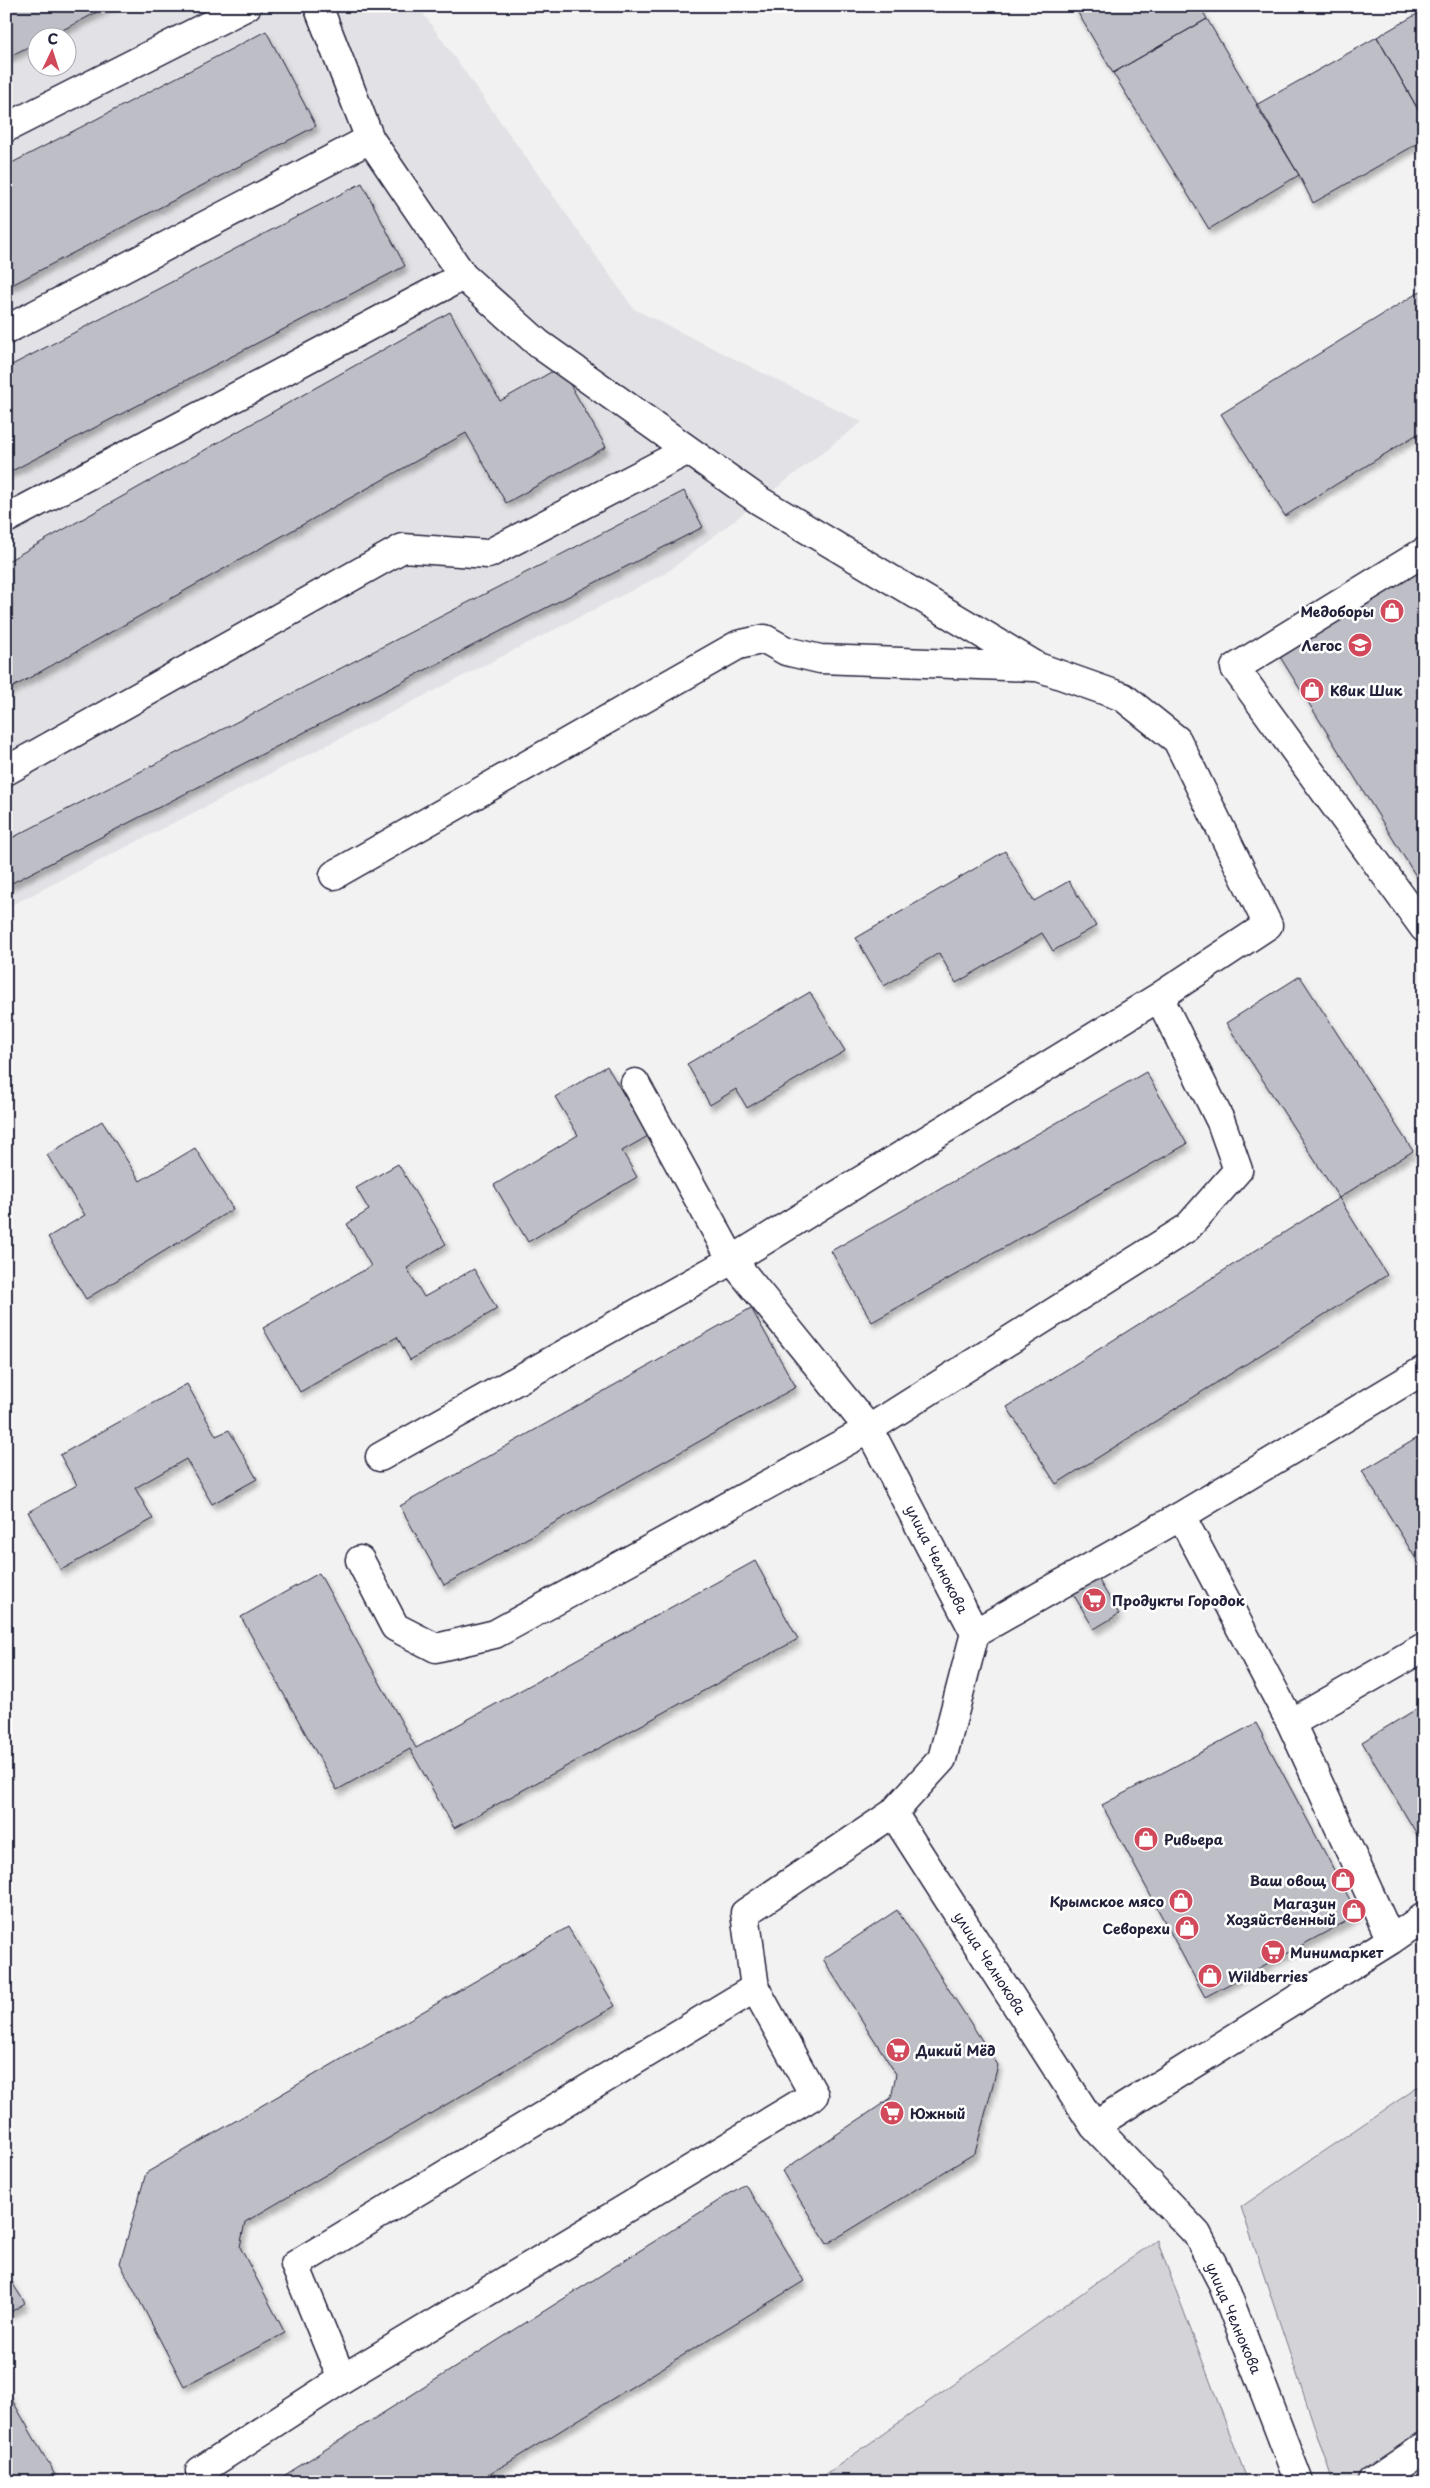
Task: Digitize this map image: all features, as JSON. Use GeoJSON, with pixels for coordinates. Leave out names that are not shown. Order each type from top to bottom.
{"type":"FeatureCollection","features":[{"type":"Feature","properties":{"kind":"street"},"geometry":{"type":"LineString","coordinates":[[6,128],[247,6]]}},
{"type":"Feature","properties":{"kind":"street"},"geometry":{"type":"LineString","coordinates":[[318,6],[370,138],[463,276],[540,344],[760,501],[1038,667],[1124,697],[1177,740],[1268,925],[1159,997],[732,1260],[380,1457]]}},
{"type":"Feature","properties":{"kind":"street"},"geometry":{"type":"LineString","coordinates":[[6,330],[370,138]]}},
{"type":"Feature","properties":{"kind":"street"},"geometry":{"type":"LineString","coordinates":[[6,519],[463,276]]}},
{"type":"Feature","properties":{"kind":"street"},"geometry":{"type":"LineString","coordinates":[[6,771],[403,548],[488,554],[688,450]]}},
{"type":"Feature","properties":{"kind":"street"},"geometry":{"type":"LineString","coordinates":[[1424,552],[1235,668],[1424,928]]}},
{"type":"Feature","properties":{"kind":"street"},"geometry":{"type":"LineString","coordinates":[[334,875],[738,645],[765,639],[786,651],[820,659],[1038,667]]}},
{"type":"Feature","properties":{"kind":"street"},"geometry":{"type":"LineString","coordinates":[[360,1560],[395,1627],[436,1648],[495,1634],[869,1429],[1187,1228],[1238,1170],[1222,1122],[1159,997]]}},
{"type":"Feature","properties":{"kind":"street","name":"улица Челнокова"},"geometry":{"type":"LineString","coordinates":[[635,1083],[732,1260],[869,1429],[975,1634]]}},
{"type":"Feature","properties":{"kind":"street"},"geometry":{"type":"LineString","coordinates":[[200,2471],[342,2379],[814,2095],[755,1988],[745,1912],[893,1812],[942,1759],[975,1634],[1181,1516],[1424,1370]]}},
{"type":"Feature","properties":{"kind":"street"},"geometry":{"type":"LineString","coordinates":[[1181,1516],[1291,1723],[1391,1940]]}},
{"type":"Feature","properties":{"kind":"street"},"geometry":{"type":"LineString","coordinates":[[1291,1723],[1424,1647]]}},
{"type":"Feature","properties":{"kind":"street","name":"улица Челнокова"},"geometry":{"type":"LineString","coordinates":[[893,1812],[1094,2126],[1197,2234],[1223,2284],[1299,2482]]}},
{"type":"Feature","properties":{"kind":"street"},"geometry":{"type":"LineString","coordinates":[[1094,2126],[1424,1918]]}},
{"type":"Feature","properties":{"kind":"street"},"geometry":{"type":"LineString","coordinates":[[342,2379],[295,2265],[755,1988]]}},
{"type":"Feature","properties":{"kind":"street"},"geometry":{"type":"LineString","coordinates":[[1372,2482],[1424,2447]]}},
{"type":"Feature","properties":{"kind":"shaded area"},"geometry":{"type":"Polygon","coordinates":[[[6,6],[418,6],[634,309],[862,422],[666,573],[6,908],[6,6]]]}},
{"type":"Feature","properties":{"kind":"shaded area"},"geometry":{"type":"Polygon","coordinates":[[[1424,2083],[1424,2482],[1333,2482],[1241,2207],[1424,2083]]]}},
{"type":"Feature","properties":{"kind":"shaded area"},"geometry":{"type":"Polygon","coordinates":[[[1157,2240],[1248,2482],[815,2482],[1157,2240]]]}},
{"type":"Feature","properties":{"kind":"building"},"geometry":{"type":"Polygon","coordinates":[[[6,6],[109,6],[66,28],[28,28],[28,47],[6,58],[6,6]]]}},
{"type":"Feature","properties":{"kind":"building"},"geometry":{"type":"Polygon","coordinates":[[[1074,6],[1200,6],[1207,19],[1113,73],[1074,6]]]}},
{"type":"Feature","properties":{"kind":"building"},"geometry":{"type":"Polygon","coordinates":[[[1424,10],[1424,120],[1377,37],[1424,10]]]}},
{"type":"Feature","properties":{"kind":"building"},"geometry":{"type":"Polygon","coordinates":[[[1207,19],[1299,175],[1209,229],[1113,73],[1207,19]]]}},
{"type":"Feature","properties":{"kind":"building"},"geometry":{"type":"Polygon","coordinates":[[[266,31],[316,126],[6,288],[6,166],[266,31]]]}},
{"type":"Feature","properties":{"kind":"building"},"geometry":{"type":"Polygon","coordinates":[[[1377,37],[1424,120],[1424,140],[1313,203],[1299,175],[1256,105],[1377,37]]]}},
{"type":"Feature","properties":{"kind":"building"},"geometry":{"type":"Polygon","coordinates":[[[362,183],[405,266],[6,474],[6,368],[362,183]]]}},
{"type":"Feature","properties":{"kind":"building"},"geometry":{"type":"Polygon","coordinates":[[[1424,289],[1424,430],[1285,516],[1221,414],[1424,289]]]}},
{"type":"Feature","properties":{"kind":"building"},"geometry":{"type":"Polygon","coordinates":[[[450,312],[500,401],[560,367],[606,447],[506,503],[466,433],[6,691],[6,562],[450,312]]]}},
{"type":"Feature","properties":{"kind":"building"},"geometry":{"type":"Polygon","coordinates":[[[684,491],[703,527],[6,886],[6,841],[684,491]]]}},
{"type":"Feature","properties":{"kind":"building"},"geometry":{"type":"Polygon","coordinates":[[[1424,562],[1424,889],[1277,652],[1424,562]]]}},
{"type":"Feature","properties":{"kind":"building"},"geometry":{"type":"Polygon","coordinates":[[[1005,851],[1034,901],[1069,881],[1096,926],[1053,951],[1042,933],[956,983],[939,953],[884,986],[856,938],[1005,851]]]}},
{"type":"Feature","properties":{"kind":"building"},"geometry":{"type":"Polygon","coordinates":[[[1300,976],[1413,1151],[1339,1198],[1226,1023],[1300,976]]]}},
{"type":"Feature","properties":{"kind":"building"},"geometry":{"type":"Polygon","coordinates":[[[810,992],[845,1051],[747,1108],[736,1089],[710,1105],[687,1064],[810,992]]]}},
{"type":"Feature","properties":{"kind":"building"},"geometry":{"type":"Polygon","coordinates":[[[607,1066],[648,1136],[622,1151],[637,1177],[528,1242],[494,1185],[578,1135],[555,1097],[607,1066]]]}},
{"type":"Feature","properties":{"kind":"building"},"geometry":{"type":"Polygon","coordinates":[[[1146,1072],[1187,1144],[872,1322],[831,1251],[1146,1072]]]}},
{"type":"Feature","properties":{"kind":"building"},"geometry":{"type":"Polygon","coordinates":[[[102,1121],[140,1181],[195,1148],[233,1209],[86,1299],[48,1237],[85,1215],[47,1155],[102,1121]]]}},
{"type":"Feature","properties":{"kind":"building"},"geometry":{"type":"Polygon","coordinates":[[[398,1164],[446,1244],[407,1268],[424,1297],[474,1269],[497,1309],[410,1360],[397,1337],[300,1392],[263,1328],[371,1266],[347,1224],[369,1210],[356,1188],[398,1164]]]}},
{"type":"Feature","properties":{"kind":"building"},"geometry":{"type":"Polygon","coordinates":[[[1339,1198],[1387,1275],[1056,1484],[1007,1407],[1339,1198]]]}},
{"type":"Feature","properties":{"kind":"building"},"geometry":{"type":"Polygon","coordinates":[[[751,1308],[796,1387],[444,1585],[400,1506],[751,1308]]]}},
{"type":"Feature","properties":{"kind":"building"},"geometry":{"type":"Polygon","coordinates":[[[187,1384],[216,1436],[229,1430],[257,1479],[212,1504],[186,1459],[135,1488],[153,1519],[61,1570],[28,1512],[77,1485],[60,1455],[187,1384]]]}},
{"type":"Feature","properties":{"kind":"building"},"geometry":{"type":"Polygon","coordinates":[[[1424,1434],[1424,1565],[1421,1567],[1362,1471],[1424,1434]]]}},
{"type":"Feature","properties":{"kind":"building"},"geometry":{"type":"Polygon","coordinates":[[[755,1561],[798,1639],[454,1828],[410,1749],[337,1790],[241,1617],[319,1573],[416,1748],[755,1561]]]}},
{"type":"Feature","properties":{"kind":"building","name":"Продукты Городок"},"geometry":{"type":"Polygon","coordinates":[[[1094,1572],[1119,1614],[1094,1629],[1069,1587],[1094,1572]]]}},
{"type":"Feature","properties":{"kind":"building"},"geometry":{"type":"Polygon","coordinates":[[[1423,1705],[1424,1839],[1421,1841],[1362,1742],[1423,1705]]]}},
{"type":"Feature","properties":{"kind":"building"},"geometry":{"type":"Polygon","coordinates":[[[1256,1723],[1358,1915],[1205,1997],[1102,1805],[1256,1723]]]}},
{"type":"Feature","properties":{"kind":"building"},"geometry":{"type":"Polygon","coordinates":[[[897,1910],[998,2065],[975,2153],[827,2244],[782,2171],[891,2098],[896,2074],[823,1959],[897,1910]]]}},
{"type":"Feature","properties":{"kind":"building"},"geometry":{"type":"Polygon","coordinates":[[[568,1927],[615,2006],[245,2222],[240,2247],[285,2333],[184,2386],[120,2263],[146,2173],[568,1927]]]}},
{"type":"Feature","properties":{"kind":"building"},"geometry":{"type":"Polygon","coordinates":[[[745,2184],[804,2281],[477,2482],[274,2482],[745,2184]]]}},
{"type":"Feature","properties":{"kind":"building"},"geometry":{"type":"Polygon","coordinates":[[[6,2273],[25,2303],[6,2315],[6,2273]]]}},
{"type":"Feature","properties":{"kind":"building"},"geometry":{"type":"Polygon","coordinates":[[[6,2389],[55,2475],[43,2482],[6,2482],[6,2389]]]}},
{"type":"Feature","properties":{"kind":"place","name":"Медоборы"},"geometry":{"type":"Point","coordinates":[1392,611]}},
{"type":"Feature","properties":{"kind":"place","name":"Легос"},"geometry":{"type":"Point","coordinates":[1360,645]}},
{"type":"Feature","properties":{"kind":"place","name":"Квик Шик"},"geometry":{"type":"Point","coordinates":[1312,690]}},
{"type":"Feature","properties":{"kind":"place","name":"Продукты Городок"},"geometry":{"type":"Point","coordinates":[1094,1600]}},
{"type":"Feature","properties":{"kind":"place","name":"Ривьера"},"geometry":{"type":"Point","coordinates":[1146,1839]}},
{"type":"Feature","properties":{"kind":"place","name":"Ваш овощ"},"geometry":{"type":"Point","coordinates":[1343,1880]}},
{"type":"Feature","properties":{"kind":"place","name":"Крымское мясо"},"geometry":{"type":"Point","coordinates":[1181,1901]}},
{"type":"Feature","properties":{"kind":"place","name":"Магазин Хозяйственный"},"geometry":{"type":"Point","coordinates":[1354,1911]}},
{"type":"Feature","properties":{"kind":"place","name":"Севорехи"},"geometry":{"type":"Point","coordinates":[1187,1928]}},
{"type":"Feature","properties":{"kind":"place","name":"Минимаркет"},"geometry":{"type":"Point","coordinates":[1273,1952]}},
{"type":"Feature","properties":{"kind":"place","name":"Wildberries"},"geometry":{"type":"Point","coordinates":[1210,1976]}},
{"type":"Feature","properties":{"kind":"place","name":"Дикий Мёд"},"geometry":{"type":"Point","coordinates":[898,2050]}},
{"type":"Feature","properties":{"kind":"place","name":"Южный"},"geometry":{"type":"Point","coordinates":[892,2113]}}]}
